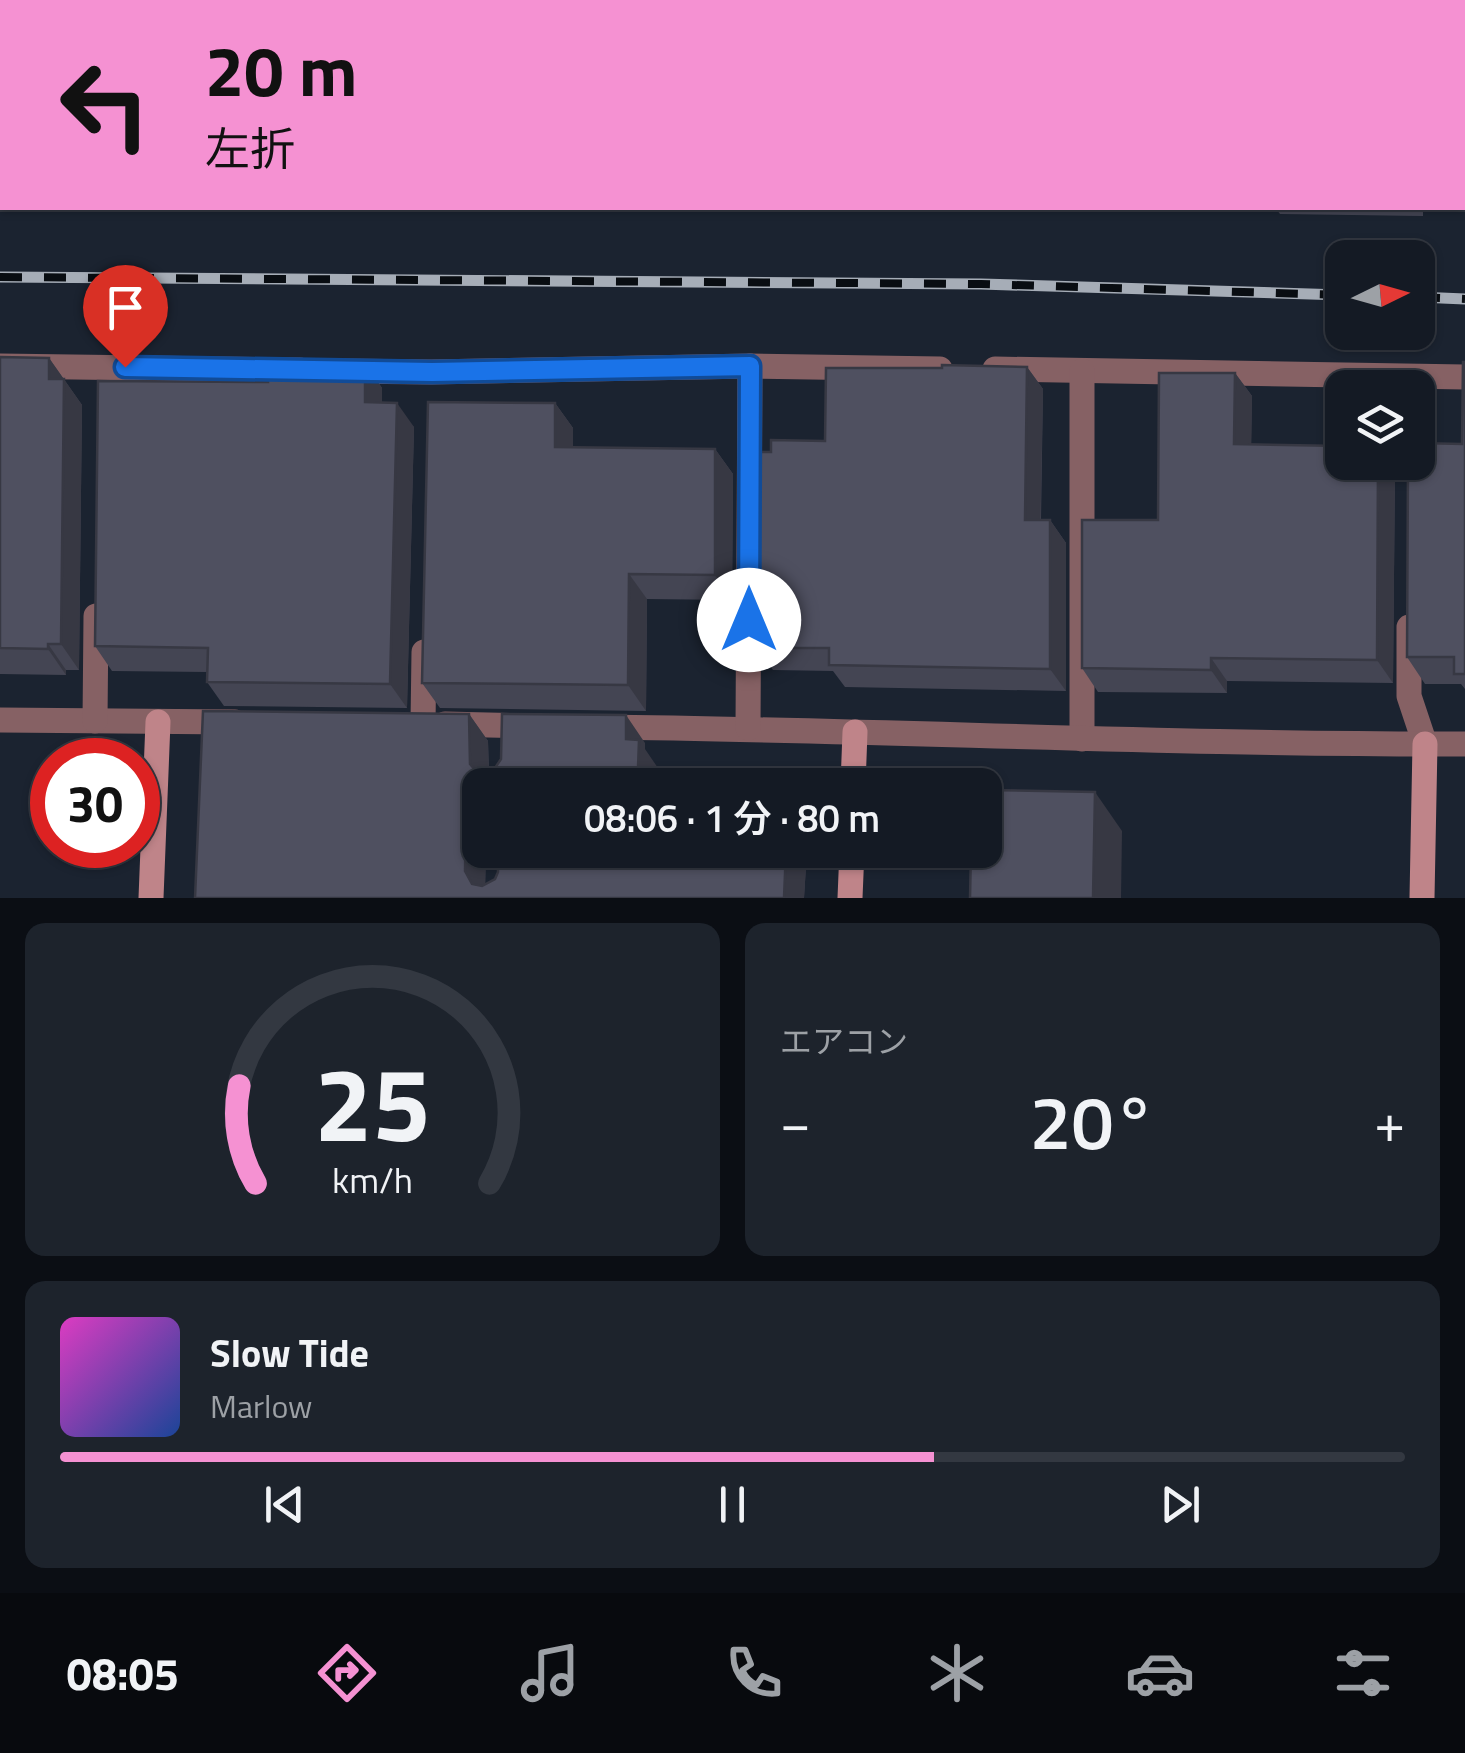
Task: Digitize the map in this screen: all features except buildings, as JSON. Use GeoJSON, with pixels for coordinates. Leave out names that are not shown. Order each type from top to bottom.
{"type":"FeatureCollection","features":[{"type":"Feature","properties":{"kind":"street"},"geometry":{"type":"LineString","coordinates":[[0,366],[99,377],[431,382],[750,366],[1082,370],[1325,379]]}},
{"type":"Feature","properties":{"kind":"street"},"geometry":{"type":"LineString","coordinates":[[748,728],[750,366]]}},
{"type":"Feature","properties":{"kind":"street"},"geometry":{"type":"LineString","coordinates":[[1082,370],[1082,739]]}},
{"type":"Feature","properties":{"kind":"street"},"geometry":{"type":"LineString","coordinates":[[1435,380],[1465,377]]}},
{"type":"Feature","properties":{"kind":"street"},"geometry":{"type":"LineString","coordinates":[[95,721],[96,584]]}},
{"type":"Feature","properties":{"kind":"street"},"geometry":{"type":"LineString","coordinates":[[1410,599],[1408,696],[1425,744],[1422,898]]}},
{"type":"Feature","properties":{"kind":"street"},"geometry":{"type":"LineString","coordinates":[[425,626],[413,723],[505,736],[571,727],[748,728],[1082,739],[1465,744]]}},
{"type":"Feature","properties":{"kind":"street"},"geometry":{"type":"LineString","coordinates":[[0,720],[252,722]]}},
{"type":"Feature","properties":{"kind":"street"},"geometry":{"type":"LineString","coordinates":[[151,898],[158,722]]}},
{"type":"Feature","properties":{"kind":"street"},"geometry":{"type":"LineString","coordinates":[[854,768],[855,732]]}},
{"type":"Feature","properties":{"kind":"street"},"geometry":{"type":"LineString","coordinates":[[850,898],[851,868]]}},
{"type":"Feature","properties":{"kind":"railway"},"geometry":{"type":"LineString","coordinates":[[0,277],[981,284],[1325,294]]}},
{"type":"Feature","properties":{"kind":"railway"},"geometry":{"type":"LineString","coordinates":[[1435,298],[1465,299]]}},
{"type":"Feature","properties":{"kind":"route"},"geometry":{"type":"LineString","coordinates":[[125,367],[432,372],[750,366],[749,620]]}}]}
